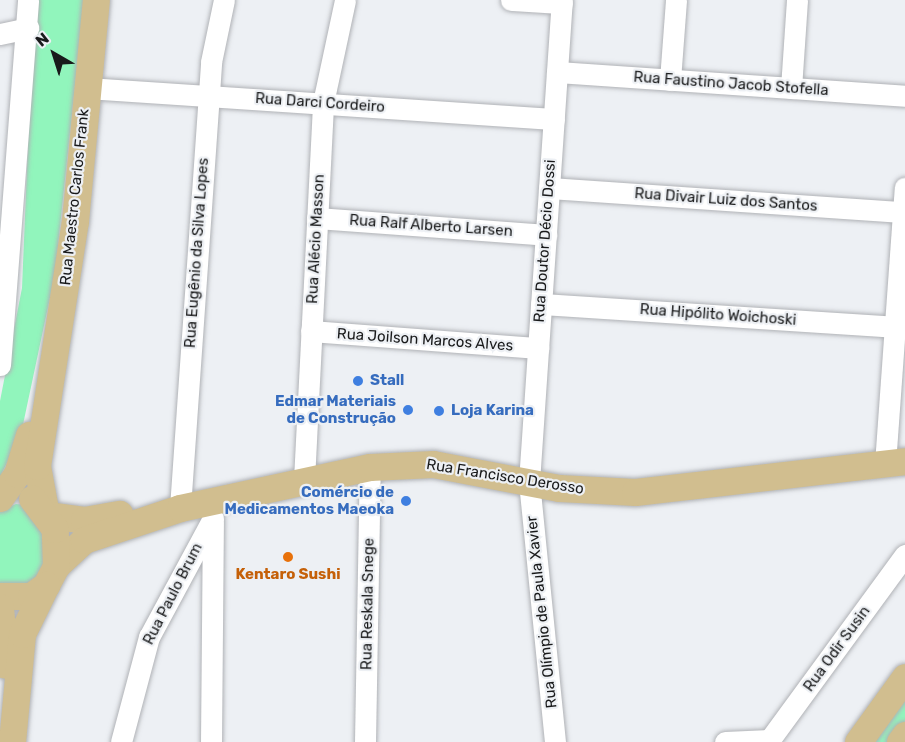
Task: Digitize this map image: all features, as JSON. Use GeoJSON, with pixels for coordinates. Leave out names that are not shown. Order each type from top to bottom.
{"type":"FeatureCollection","features":[{"type":"Feature","properties":{"kind":"main road","name":"Rua Maestro Carlos Frank"},"geometry":{"type":"LineString","coordinates":[[51,576],[58,543],[47,512],[38,466],[75,221],[96,0]]}},
{"type":"Feature","properties":{"kind":"main road","name":"Rua Maestro Carlos Frank"},"geometry":{"type":"LineString","coordinates":[[0,500],[22,461],[59,321]]}},
{"type":"Feature","properties":{"kind":"main road","name":"Rua Francisco Derosso"},"geometry":{"type":"LineString","coordinates":[[47,512],[92,520],[180,508],[213,509],[304,480],[370,467],[433,464],[529,482],[607,492],[664,491],[895,462]]}},
{"type":"Feature","properties":{"kind":"main road"},"geometry":{"type":"LineString","coordinates":[[0,500],[21,495],[47,512]]}},
{"type":"Feature","properties":{"kind":"main road","name":"Rua Francisco Derosso"},"geometry":{"type":"LineString","coordinates":[[51,576],[84,540],[180,508]]}},
{"type":"Feature","properties":{"kind":"main road"},"geometry":{"type":"LineString","coordinates":[[0,596],[16,600],[51,576]]}},
{"type":"Feature","properties":{"kind":"main road"},"geometry":{"type":"LineString","coordinates":[[11,742],[22,634],[51,576]]}},
{"type":"Feature","properties":{"kind":"main road"},"geometry":{"type":"LineString","coordinates":[[0,607],[11,742]]}},
{"type":"Feature","properties":{"kind":"main road"},"geometry":{"type":"LineString","coordinates":[[858,742],[905,677]]}},
{"type":"Feature","properties":{"kind":"main road"},"geometry":{"type":"LineString","coordinates":[[900,742],[905,735]]}},
{"type":"Feature","properties":{"kind":"street"},"geometry":{"type":"LineString","coordinates":[[0,365],[8,206],[28,28],[28,0]]}},
{"type":"Feature","properties":{"kind":"street","name":"Rua Eugênio da Silva Lopes"},"geometry":{"type":"LineString","coordinates":[[180,508],[208,96],[224,0]]}},
{"type":"Feature","properties":{"kind":"street","name":"Rua Alécio Masson"},"geometry":{"type":"LineString","coordinates":[[304,480],[323,104],[345,0]]}},
{"type":"Feature","properties":{"kind":"street"},"geometry":{"type":"LineString","coordinates":[[511,0],[562,2]]}},
{"type":"Feature","properties":{"kind":"street"},"geometry":{"type":"LineString","coordinates":[[670,80],[676,0]]}},
{"type":"Feature","properties":{"kind":"street"},"geometry":{"type":"LineString","coordinates":[[791,88],[797,0]]}},
{"type":"Feature","properties":{"kind":"street","name":"Rua Doutor Décio Dossi"},"geometry":{"type":"LineString","coordinates":[[529,482],[562,2]]}},
{"type":"Feature","properties":{"kind":"street"},"geometry":{"type":"LineString","coordinates":[[0,34],[28,28]]}},
{"type":"Feature","properties":{"kind":"street","name":"Rua Faustino Jacob Stofella"},"geometry":{"type":"LineString","coordinates":[[557,72],[905,96]]}},
{"type":"Feature","properties":{"kind":"street","name":"Rua Darci Cordeiro"},"geometry":{"type":"LineString","coordinates":[[86,87],[554,119]]}},
{"type":"Feature","properties":{"kind":"street","name":"Rua Divair Luiz dos Santos"},"geometry":{"type":"LineString","coordinates":[[549,188],[903,212]]}},
{"type":"Feature","properties":{"kind":"street"},"geometry":{"type":"LineString","coordinates":[[895,462],[905,188]]}},
{"type":"Feature","properties":{"kind":"street","name":"Rua Ralf Alberto Larsen"},"geometry":{"type":"LineString","coordinates":[[317,218],[546,235]]}},
{"type":"Feature","properties":{"kind":"street","name":"Rua Hipólito Woichoski"},"geometry":{"type":"LineString","coordinates":[[541,304],[899,319]]}},
{"type":"Feature","properties":{"kind":"street","name":"Rua Joilson Marcos Alves"},"geometry":{"type":"LineString","coordinates":[[311,331],[538,348]]}},
{"type":"Feature","properties":{"kind":"street","name":"Rua Reskala Snege"},"geometry":{"type":"LineString","coordinates":[[365,742],[370,467]]}},
{"type":"Feature","properties":{"kind":"street","name":"Rua Olímpio de Paula Xavier"},"geometry":{"type":"LineString","coordinates":[[529,482],[555,742]]}},
{"type":"Feature","properties":{"kind":"street"},"geometry":{"type":"LineString","coordinates":[[211,742],[213,509]]}},
{"type":"Feature","properties":{"kind":"street","name":"Rua Paulo Brum"},"geometry":{"type":"LineString","coordinates":[[121,742],[149,637],[213,509]]}},
{"type":"Feature","properties":{"kind":"street","name":"Rua Odir Susin"},"geometry":{"type":"LineString","coordinates":[[769,741],[905,555]]}},
{"type":"Feature","properties":{"kind":"street"},"geometry":{"type":"LineString","coordinates":[[725,742],[769,741]]}},
{"type":"Feature","properties":{"kind":"green space"},"geometry":{"type":"Polygon","coordinates":[[[34,0],[84,0],[55,274],[21,434],[0,477],[0,401],[22,288],[34,0]]]}},
{"type":"Feature","properties":{"kind":"green space"},"geometry":{"type":"Polygon","coordinates":[[[16,504],[27,505],[51,544],[36,586],[0,585],[0,511],[16,504]]]}},
{"type":"Feature","properties":{"kind":"green space"},"geometry":{"type":"Polygon","coordinates":[[[905,692],[905,725],[893,742],[868,742],[905,692]]]}},
{"type":"Feature","properties":{"kind":"place","name":"Stall"},"geometry":{"type":"Point","coordinates":[358,381]}},
{"type":"Feature","properties":{"kind":"place","name":"Edmar Materiais de Construção"},"geometry":{"type":"Point","coordinates":[408,410]}},
{"type":"Feature","properties":{"kind":"place","name":"Loja Karina"},"geometry":{"type":"Point","coordinates":[439,411]}},
{"type":"Feature","properties":{"kind":"place","name":"Comércio de Medicamentos Maeoka"},"geometry":{"type":"Point","coordinates":[406,501]}},
{"type":"Feature","properties":{"kind":"place","name":"Kentaro Sushi"},"geometry":{"type":"Point","coordinates":[288,557]}}]}
